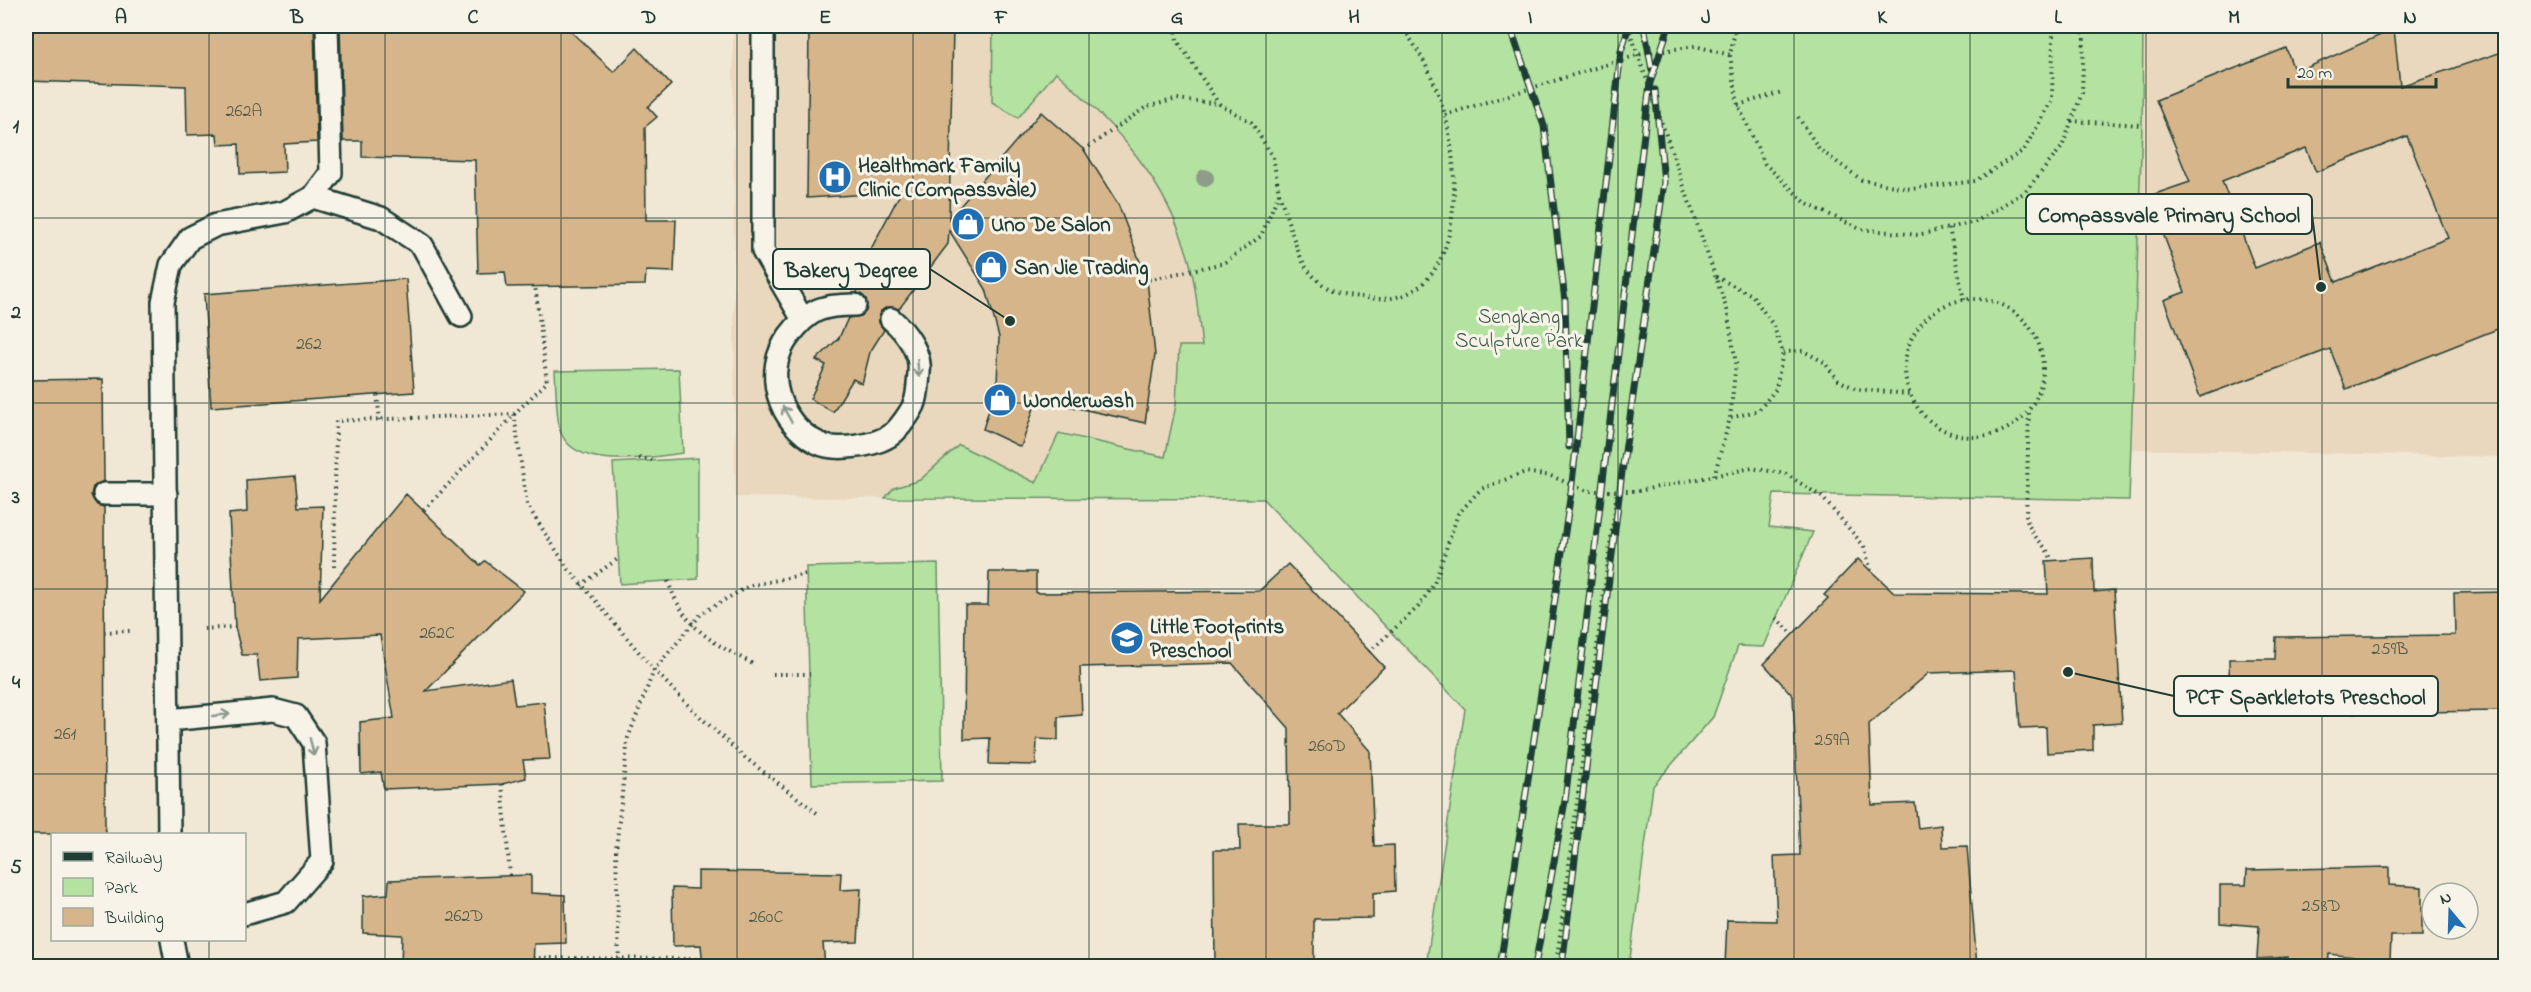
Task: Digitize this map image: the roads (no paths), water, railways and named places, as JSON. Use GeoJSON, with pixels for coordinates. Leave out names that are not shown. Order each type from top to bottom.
{"type":"FeatureCollection","features":[{"type":"Feature","properties":{"kind":"lane"},"geometry":{"type":"LineString","coordinates":[[169,833],[163,302],[171,265],[189,238],[216,225],[285,212],[313,197],[331,173],[327,26]]}},
{"type":"Feature","properties":{"kind":"lane"},"geometry":{"type":"LineString","coordinates":[[763,26],[763,251],[802,318]]}},
{"type":"Feature","properties":{"kind":"lane"},"geometry":{"type":"LineString","coordinates":[[313,197],[381,218],[422,244],[461,316]]}},
{"type":"Feature","properties":{"kind":"lane"},"geometry":{"type":"LineString","coordinates":[[855,305],[827,305],[802,318],[780,348],[774,386],[789,420],[819,444],[857,448],[892,434],[915,404],[920,366],[906,332],[891,319]]}},
{"type":"Feature","properties":{"kind":"lane"},"geometry":{"type":"LineString","coordinates":[[104,494],[166,494]]}},
{"type":"Feature","properties":{"kind":"lane"},"geometry":{"type":"LineString","coordinates":[[168,720],[273,710],[296,716],[314,743],[322,861],[286,902],[246,913]]}},
{"type":"Feature","properties":{"kind":"lane"},"geometry":{"type":"LineString","coordinates":[[172,941],[177,966]]}},
{"type":"Feature","properties":{"kind":"railway"},"geometry":{"type":"LineString","coordinates":[[1510,26],[1544,126],[1565,301],[1569,447]]}},
{"type":"Feature","properties":{"kind":"railway"},"geometry":{"type":"LineString","coordinates":[[1500,966],[1571,492],[1621,51],[1629,26]]}},
{"type":"Feature","properties":{"kind":"railway"},"geometry":{"type":"LineString","coordinates":[[1644,26],[1652,70]]}},
{"type":"Feature","properties":{"kind":"railway"},"geometry":{"type":"LineString","coordinates":[[1535,966],[1565,801],[1650,83],[1669,26]]}},
{"type":"Feature","properties":{"kind":"railway"},"geometry":{"type":"LineString","coordinates":[[1562,966],[1622,472],[1664,182],[1655,90]]}},
{"type":"Feature","properties":{"kind":"place","name":"Healthmark Family Clinic (Compassvale)"},"geometry":{"type":"Point","coordinates":[835,177]}},
{"type":"Feature","properties":{"kind":"place","name":"Uno De Salon"},"geometry":{"type":"Point","coordinates":[968,224]}},
{"type":"Feature","properties":{"kind":"place","name":"San Jie Trading"},"geometry":{"type":"Point","coordinates":[991,267]}},
{"type":"Feature","properties":{"kind":"place","name":"Compassvale Primary School"},"geometry":{"type":"Point","coordinates":[2321,287]}},
{"type":"Feature","properties":{"kind":"place","name":"Bakery Degree"},"geometry":{"type":"Point","coordinates":[1010,321]}},
{"type":"Feature","properties":{"kind":"place","name":"Wonderwash"},"geometry":{"type":"Point","coordinates":[1000,400]}},
{"type":"Feature","properties":{"kind":"place","name":"Little Footprints Preschool"},"geometry":{"type":"Point","coordinates":[1127,638]}},
{"type":"Feature","properties":{"kind":"place","name":"PCF Sparkletots Preschool"},"geometry":{"type":"Point","coordinates":[2068,672]}},
{"type":"Feature","properties":{"kind":"park label","name":"Sengkang Sculpture Park"},"geometry":{"type":"Point","coordinates":[1519,328]}}]}
